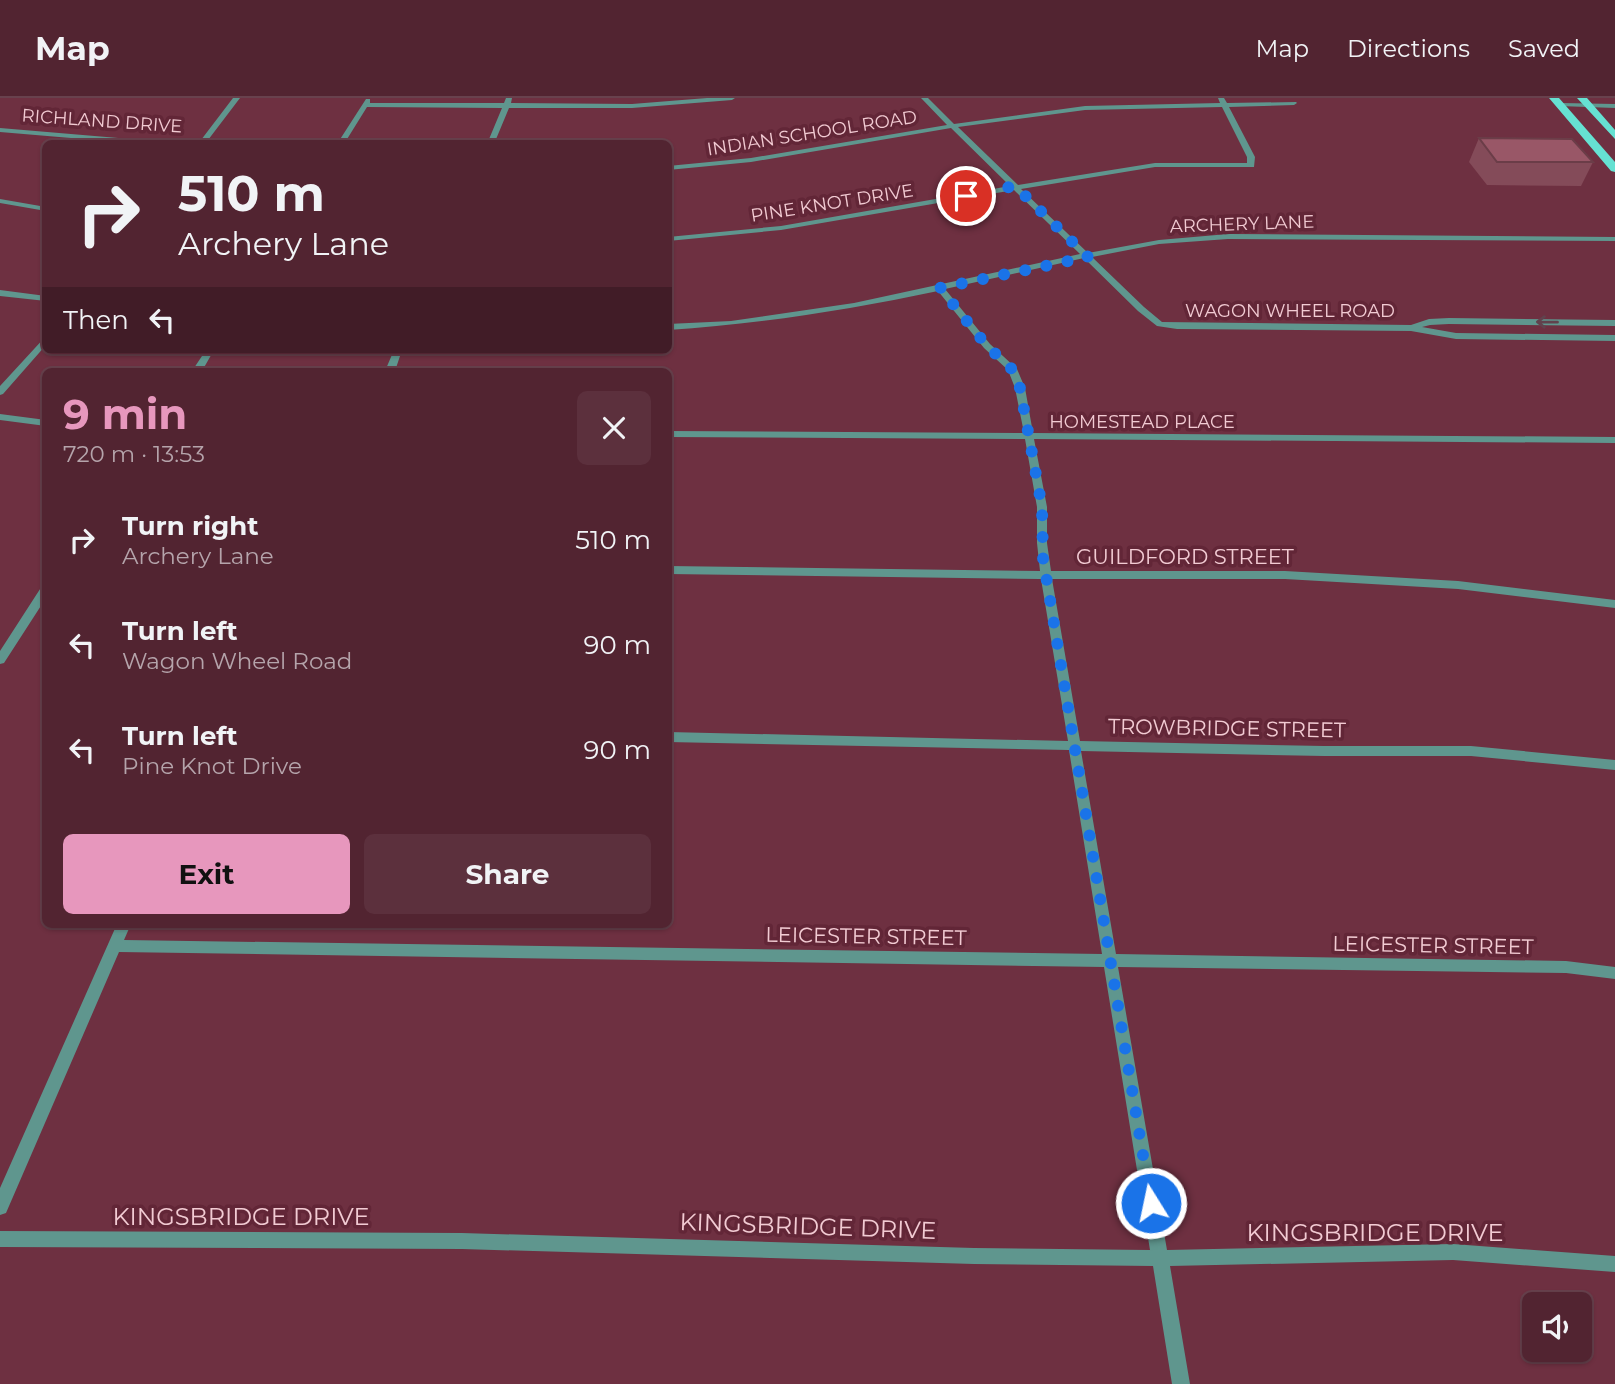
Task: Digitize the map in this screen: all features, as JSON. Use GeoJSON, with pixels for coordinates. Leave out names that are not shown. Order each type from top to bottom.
{"type":"FeatureCollection","features":[{"type":"Feature","properties":{"kind":"main road"},"geometry":{"type":"LineString","coordinates":[[1558,102],[1615,169]]}},
{"type":"Feature","properties":{"kind":"main road"},"geometry":{"type":"LineString","coordinates":[[1585,102],[1615,136]]}},
{"type":"Feature","properties":{"kind":"main road"},"geometry":{"type":"LineString","coordinates":[[1602,154],[1615,155]]}},
{"type":"Feature","properties":{"kind":"street"},"geometry":{"type":"LineString","coordinates":[[203,140],[237,98]]}},
{"type":"Feature","properties":{"kind":"street"},"geometry":{"type":"LineString","coordinates":[[343,140],[367,101],[632,106],[732,98]]}},
{"type":"Feature","properties":{"kind":"street","name":"WAGON WHEEL ROAD"},"geometry":{"type":"LineString","coordinates":[[924,98],[1140,309],[1160,324],[1411,328],[1456,336],[1615,338]]}},
{"type":"Feature","properties":{"kind":"street","name":"INDIAN SCHOOL ROAD"},"geometry":{"type":"LineString","coordinates":[[672,168],[751,160],[952,126],[1085,108],[1222,100],[1294,103]]}},
{"type":"Feature","properties":{"kind":"street","name":"PINE KNOT DRIVE"},"geometry":{"type":"LineString","coordinates":[[672,239],[759,232],[845,219],[1015,186],[1155,165],[1251,164],[1251,157],[1222,100]]}},
{"type":"Feature","properties":{"kind":"street"},"geometry":{"type":"LineString","coordinates":[[492,140],[508,102]]}},
{"type":"Feature","properties":{"kind":"street"},"geometry":{"type":"LineString","coordinates":[[1558,102],[1615,106]]}},
{"type":"Feature","properties":{"kind":"street","name":"RICHLAND DRIVE"},"geometry":{"type":"LineString","coordinates":[[0,130],[118,140]]}},
{"type":"Feature","properties":{"kind":"street"},"geometry":{"type":"LineString","coordinates":[[0,201],[42,208]]}},
{"type":"Feature","properties":{"kind":"street","name":"ARCHERY LANE"},"geometry":{"type":"LineString","coordinates":[[672,327],[727,323],[870,304],[1159,243],[1216,237],[1615,239]]}},
{"type":"Feature","properties":{"kind":"street"},"geometry":{"type":"LineString","coordinates":[[940,288],[987,346],[1012,369],[1020,388],[1042,507],[1046,575],[1181,1384]]}},
{"type":"Feature","properties":{"kind":"street"},"geometry":{"type":"LineString","coordinates":[[0,293],[42,298]]}},
{"type":"Feature","properties":{"kind":"street","name":"WAGON WHEEL ROAD"},"geometry":{"type":"LineString","coordinates":[[1411,328],[1429,322],[1449,321],[1615,323]]}},
{"type":"Feature","properties":{"kind":"street"},"geometry":{"type":"LineString","coordinates":[[1579,322],[1590,338]]}},
{"type":"Feature","properties":{"kind":"street"},"geometry":{"type":"LineString","coordinates":[[0,392],[42,344]]}},
{"type":"Feature","properties":{"kind":"street"},"geometry":{"type":"LineString","coordinates":[[0,417],[42,422]]}},
{"type":"Feature","properties":{"kind":"street","name":"HOMESTEAD PLACE"},"geometry":{"type":"LineString","coordinates":[[672,434],[1615,440]]}},
{"type":"Feature","properties":{"kind":"street","name":"GUILDFORD STREET"},"geometry":{"type":"LineString","coordinates":[[672,570],[1285,575],[1390,579],[1516,590],[1615,604]]}},
{"type":"Feature","properties":{"kind":"street"},"geometry":{"type":"LineString","coordinates":[[0,660],[42,595]]}},
{"type":"Feature","properties":{"kind":"street","name":"TROWBRIDGE STREET"},"geometry":{"type":"LineString","coordinates":[[672,737],[1324,751],[1471,751],[1615,765]]}},
{"type":"Feature","properties":{"kind":"street"},"geometry":{"type":"LineString","coordinates":[[0,1207],[123,928]]}},
{"type":"Feature","properties":{"kind":"street","name":"LEICESTER STREET"},"geometry":{"type":"LineString","coordinates":[[116,946],[1566,967],[1615,973]]}},
{"type":"Feature","properties":{"kind":"street","name":"KINGSBRIDGE DRIVE"},"geometry":{"type":"LineString","coordinates":[[0,1239],[462,1241],[974,1256],[1160,1258],[1453,1252],[1615,1264]]}},
{"type":"Feature","properties":{"kind":"building"},"geometry":{"type":"Polygon","coordinates":[[[1479,138],[1572,139],[1593,162],[1497,162],[1479,138]]]}},
{"type":"Feature","properties":{"kind":"route"},"geometry":{"type":"LineString","coordinates":[[966,196],[1015,186],[1088,257],[940,288],[987,346],[1012,369],[1020,388],[1042,507],[1043,558],[1151,1203]]}}]}
